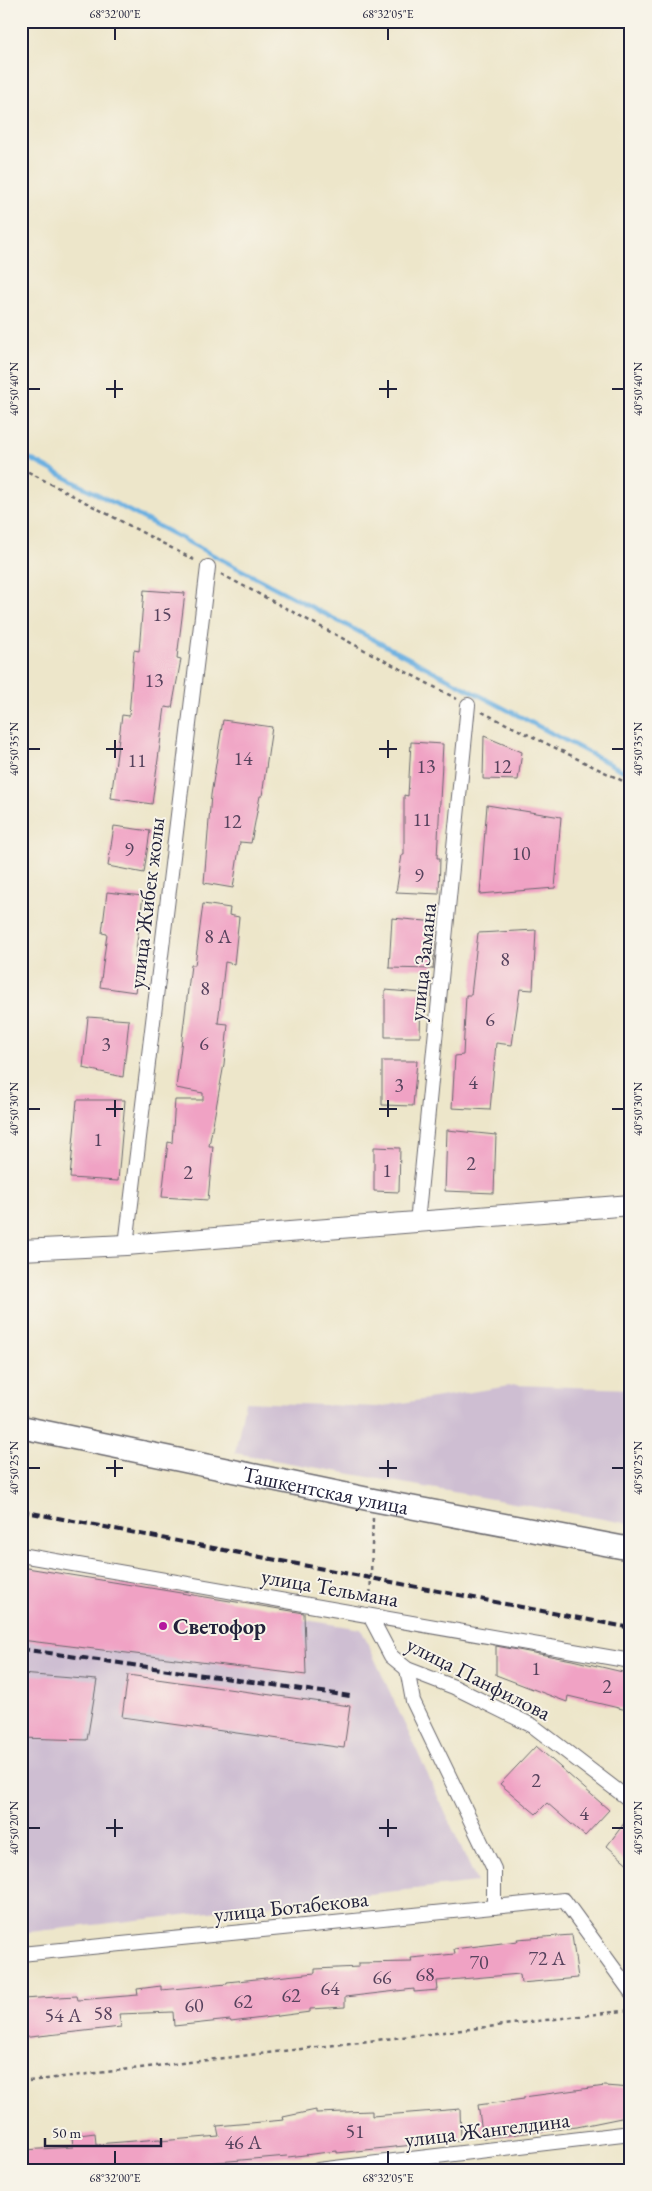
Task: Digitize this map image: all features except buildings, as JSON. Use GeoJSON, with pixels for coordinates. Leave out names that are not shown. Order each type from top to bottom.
{"type":"FeatureCollection","features":[{"type":"Feature","properties":{"kind":"main road"},"geometry":{"type":"LineString","coordinates":[[21,1250],[126,1245],[631,1205]]}},
{"type":"Feature","properties":{"kind":"main road","name":"Ташкентская улица"},"geometry":{"type":"LineString","coordinates":[[21,1427],[373,1500],[631,1549]]}},
{"type":"Feature","properties":{"kind":"street","name":"улица Жибек жолы"},"geometry":{"type":"LineString","coordinates":[[126,1245],[208,567]]}},
{"type":"Feature","properties":{"kind":"street","name":"улица Замана"},"geometry":{"type":"LineString","coordinates":[[418,1223],[468,705]]}},
{"type":"Feature","properties":{"kind":"street","name":"улица Тельмана"},"geometry":{"type":"LineString","coordinates":[[21,1555],[631,1662]]}},
{"type":"Feature","properties":{"kind":"street","name":"улица Панфилова"},"geometry":{"type":"LineString","coordinates":[[370,1616],[391,1656],[407,1669],[454,1687],[533,1726],[631,1801]]}},
{"type":"Feature","properties":{"kind":"street"},"geometry":{"type":"LineString","coordinates":[[407,1669],[413,1700],[494,1869],[494,1907]]}},
{"type":"Feature","properties":{"kind":"street","name":"улица Ботабекова"},"geometry":{"type":"LineString","coordinates":[[21,1954],[564,1900],[631,1992]]}},
{"type":"Feature","properties":{"kind":"street","name":"улица Жангелдина"},"geometry":{"type":"LineString","coordinates":[[318,2170],[631,2133]]}},
{"type":"Feature","properties":{"kind":"path"},"geometry":{"type":"LineString","coordinates":[[21,468],[468,705],[631,785]]}},
{"type":"Feature","properties":{"kind":"path"},"geometry":{"type":"LineString","coordinates":[[370,1616],[373,1500]]}},
{"type":"Feature","properties":{"kind":"path"},"geometry":{"type":"LineString","coordinates":[[21,2082],[631,2010]]}},
{"type":"Feature","properties":{"kind":"shaded area"},"geometry":{"type":"Polygon","coordinates":[[[515,1385],[631,1389],[631,1524],[235,1453],[245,1402],[377,1407],[515,1385]]]}},
{"type":"Feature","properties":{"kind":"shaded area"},"geometry":{"type":"Polygon","coordinates":[[[21,1574],[361,1629],[477,1882],[21,1933],[21,1574]]]}},
{"type":"Feature","properties":{"kind":"waterway"},"geometry":{"type":"LineString","coordinates":[[21,454],[631,775]]}},
{"type":"Feature","properties":{"kind":"railway"},"geometry":{"type":"LineString","coordinates":[[21,1511],[631,1628]]}},
{"type":"Feature","properties":{"kind":"railway"},"geometry":{"type":"LineString","coordinates":[[21,1649],[350,1696]]}},
{"type":"Feature","properties":{"kind":"place","name":"Светофор"},"geometry":{"type":"Point","coordinates":[163,1626]}}]}
